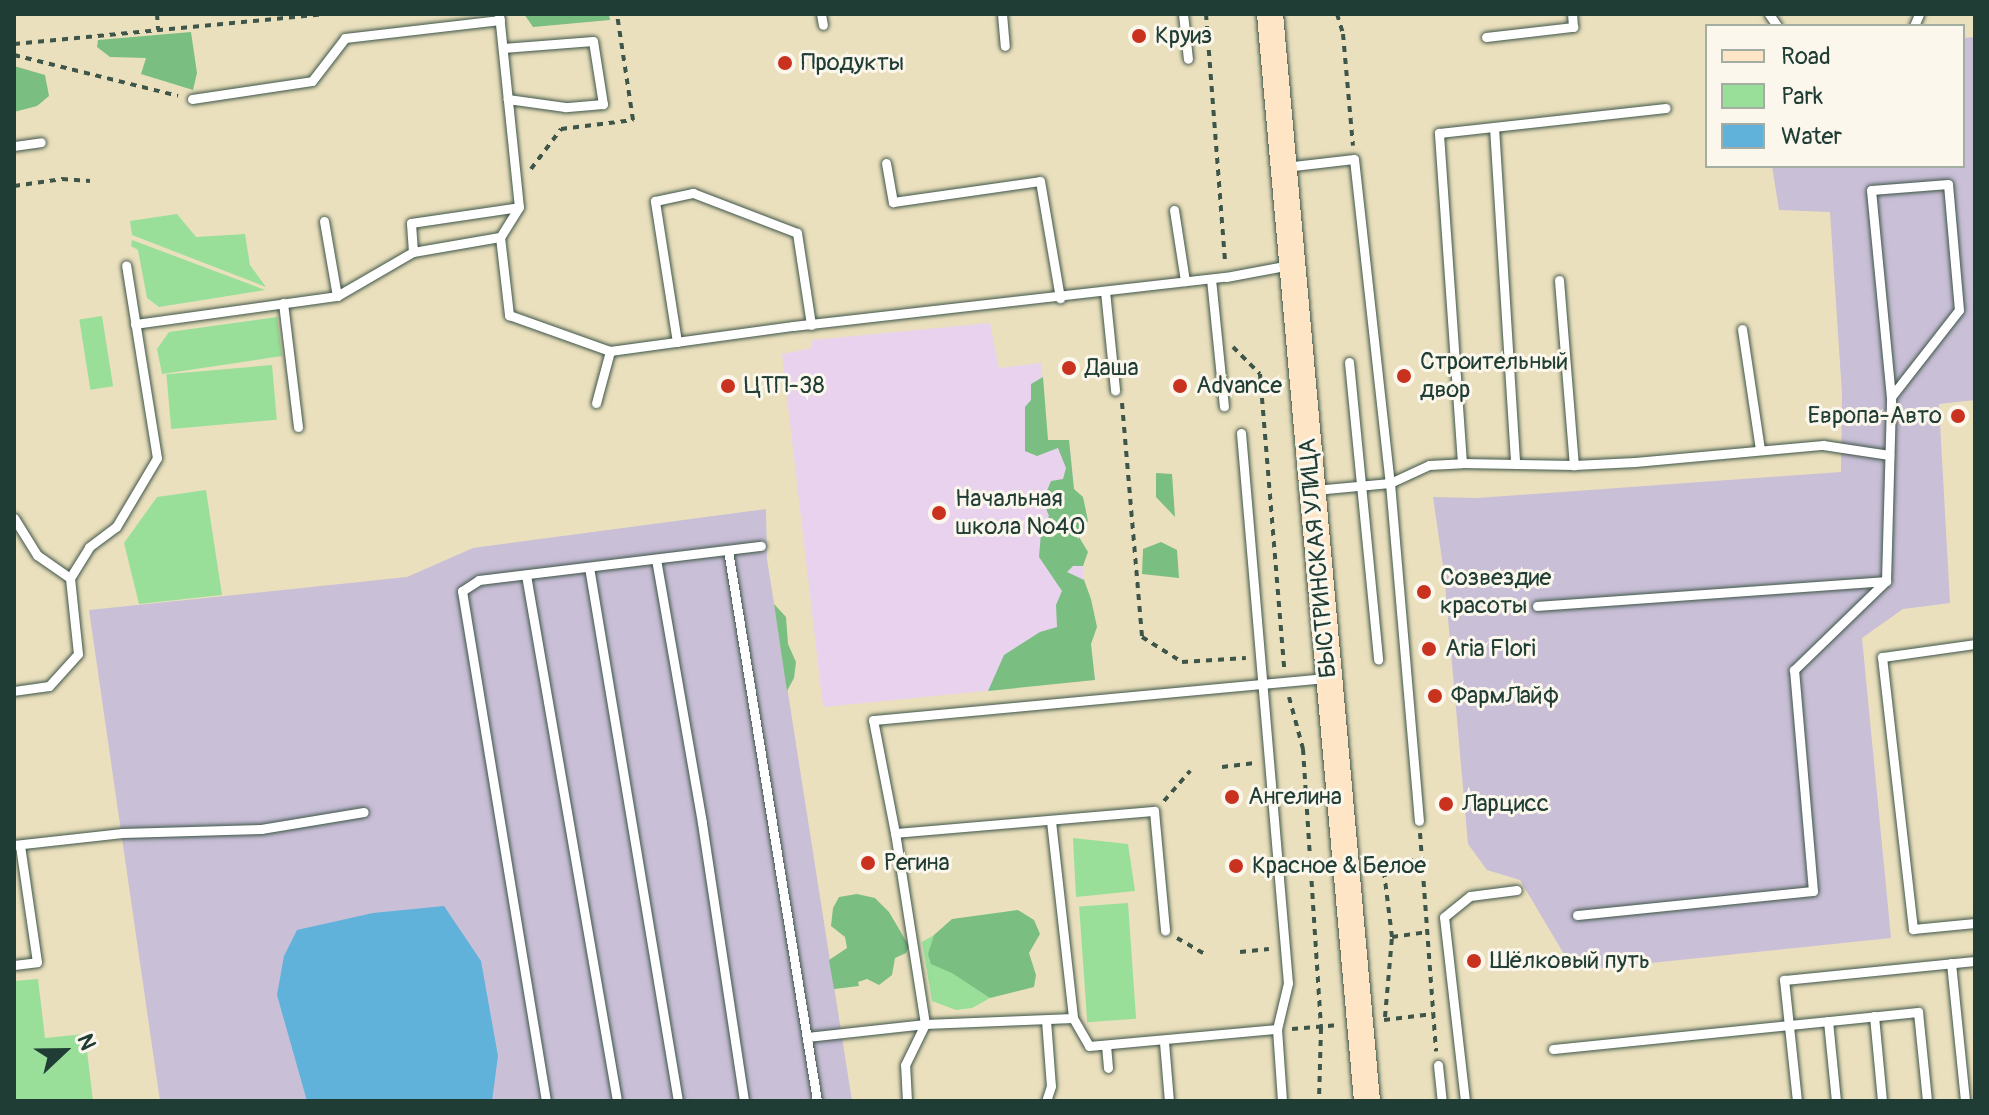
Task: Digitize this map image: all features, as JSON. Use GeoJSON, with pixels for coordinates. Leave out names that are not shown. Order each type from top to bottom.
{"type":"FeatureCollection","features":[{"type":"Feature","properties":{"kind":"main road","name":"БЫСТРИНСКАЯ УЛИЦА"},"geometry":{"type":"LineString","coordinates":[[1270,14],[1367,1101]]}},
{"type":"Feature","properties":{"kind":"lane"},"geometry":{"type":"LineString","coordinates":[[1002,14],[1005,46]]}},
{"type":"Feature","properties":{"kind":"lane"},"geometry":{"type":"LineString","coordinates":[[1183,14],[1188,59]]}},
{"type":"Feature","properties":{"kind":"lane"},"geometry":{"type":"LineString","coordinates":[[1486,37],[1573,27],[1572,14]]}},
{"type":"Feature","properties":{"kind":"lane"},"geometry":{"type":"LineString","coordinates":[[192,99],[312,81],[345,38],[500,17],[519,207],[500,237],[509,315],[610,351],[1211,279],[1290,265]]}},
{"type":"Feature","properties":{"kind":"lane"},"geometry":{"type":"LineString","coordinates":[[503,48],[593,41],[603,104],[565,107],[508,99]]}},
{"type":"Feature","properties":{"kind":"lane"},"geometry":{"type":"LineString","coordinates":[[1462,463],[1439,133],[1666,108]]}},
{"type":"Feature","properties":{"kind":"lane"},"geometry":{"type":"LineString","coordinates":[[1494,127],[1515,463]]}},
{"type":"Feature","properties":{"kind":"lane"},"geometry":{"type":"LineString","coordinates":[[14,146],[41,142]]}},
{"type":"Feature","properties":{"kind":"lane"},"geometry":{"type":"LineString","coordinates":[[1282,167],[1354,159],[1390,483],[1419,821]]}},
{"type":"Feature","properties":{"kind":"lane"},"geometry":{"type":"LineString","coordinates":[[886,163],[893,202],[1040,181],[1060,298]]}},
{"type":"Feature","properties":{"kind":"lane"},"geometry":{"type":"LineString","coordinates":[[1577,915],[1813,891],[1794,670],[1886,581],[1891,397],[1871,190],[1948,184],[1959,310],[1891,397]]}},
{"type":"Feature","properties":{"kind":"lane"},"geometry":{"type":"LineString","coordinates":[[677,342],[655,201],[693,193],[797,233],[811,325]]}},
{"type":"Feature","properties":{"kind":"lane"},"geometry":{"type":"LineString","coordinates":[[413,252],[411,223],[519,207]]}},
{"type":"Feature","properties":{"kind":"lane"},"geometry":{"type":"LineString","coordinates":[[1174,210],[1185,281]]}},
{"type":"Feature","properties":{"kind":"lane"},"geometry":{"type":"LineString","coordinates":[[324,221],[337,296]]}},
{"type":"Feature","properties":{"kind":"lane"},"geometry":{"type":"LineString","coordinates":[[135,324],[337,296],[413,252],[500,237]]}},
{"type":"Feature","properties":{"kind":"lane"},"geometry":{"type":"LineString","coordinates":[[14,691],[49,686],[78,654],[70,578],[89,547],[116,527],[157,458],[126,265]]}},
{"type":"Feature","properties":{"kind":"lane"},"geometry":{"type":"LineString","coordinates":[[1211,279],[1224,406]]}},
{"type":"Feature","properties":{"kind":"lane"},"geometry":{"type":"LineString","coordinates":[[1559,280],[1574,465]]}},
{"type":"Feature","properties":{"kind":"lane"},"geometry":{"type":"LineString","coordinates":[[1105,291],[1115,390]]}},
{"type":"Feature","properties":{"kind":"lane"},"geometry":{"type":"LineString","coordinates":[[283,303],[298,427]]}},
{"type":"Feature","properties":{"kind":"lane"},"geometry":{"type":"LineString","coordinates":[[1742,329],[1760,449]]}},
{"type":"Feature","properties":{"kind":"lane"},"geometry":{"type":"LineString","coordinates":[[596,403],[610,351]]}},
{"type":"Feature","properties":{"kind":"lane"},"geometry":{"type":"LineString","coordinates":[[1349,362],[1378,660]]}},
{"type":"Feature","properties":{"kind":"lane"},"geometry":{"type":"LineString","coordinates":[[1241,433],[1288,983],[1277,1029],[1282,1101]]}},
{"type":"Feature","properties":{"kind":"lane"},"geometry":{"type":"LineString","coordinates":[[1312,490],[1390,483],[1429,465],[1574,465],[1843,445],[1889,455]]}},
{"type":"Feature","properties":{"kind":"lane"},"geometry":{"type":"LineString","coordinates":[[15,521],[37,555],[70,578]]}},
{"type":"Feature","properties":{"kind":"lane"},"geometry":{"type":"LineString","coordinates":[[546,1101],[462,591],[479,580],[761,546]]}},
{"type":"Feature","properties":{"kind":"lane"},"geometry":{"type":"LineString","coordinates":[[728,550],[817,1101]]}},
{"type":"Feature","properties":{"kind":"lane"},"geometry":{"type":"LineString","coordinates":[[656,559],[702,823],[744,1101]]}},
{"type":"Feature","properties":{"kind":"lane"},"geometry":{"type":"LineString","coordinates":[[589,567],[678,1101]]}},
{"type":"Feature","properties":{"kind":"lane"},"geometry":{"type":"LineString","coordinates":[[526,575],[617,1101]]}},
{"type":"Feature","properties":{"kind":"lane"},"geometry":{"type":"LineString","coordinates":[[1537,606],[1886,581]]}},
{"type":"Feature","properties":{"kind":"lane"},"geometry":{"type":"LineString","coordinates":[[1975,644],[1882,657],[1913,929],[1975,923]]}},
{"type":"Feature","properties":{"kind":"lane"},"geometry":{"type":"LineString","coordinates":[[907,1101],[905,1065],[925,1024],[895,833],[873,720],[1261,687],[1330,678]]}},
{"type":"Feature","properties":{"kind":"lane"},"geometry":{"type":"LineString","coordinates":[[895,833],[1154,811],[1165,930]]}},
{"type":"Feature","properties":{"kind":"lane"},"geometry":{"type":"LineString","coordinates":[[14,965],[37,962],[17,845],[122,833],[261,829],[364,812]]}},
{"type":"Feature","properties":{"kind":"lane"},"geometry":{"type":"LineString","coordinates":[[1051,821],[1073,1018],[1089,1046],[1164,1042],[1277,1029]]}},
{"type":"Feature","properties":{"kind":"lane"},"geometry":{"type":"LineString","coordinates":[[1465,1101],[1444,917],[1470,896],[1517,890]]}},
{"type":"Feature","properties":{"kind":"lane"},"geometry":{"type":"LineString","coordinates":[[1797,1101],[1784,980],[1975,961]]}},
{"type":"Feature","properties":{"kind":"lane"},"geometry":{"type":"LineString","coordinates":[[1951,963],[1965,1101]]}},
{"type":"Feature","properties":{"kind":"lane"},"geometry":{"type":"LineString","coordinates":[[1553,1049],[1918,1012],[1927,1101]]}},
{"type":"Feature","properties":{"kind":"lane"},"geometry":{"type":"LineString","coordinates":[[1874,1016],[1882,1101]]}},
{"type":"Feature","properties":{"kind":"lane"},"geometry":{"type":"LineString","coordinates":[[807,1037],[925,1024],[1073,1018]]}},
{"type":"Feature","properties":{"kind":"lane"},"geometry":{"type":"LineString","coordinates":[[1046,1020],[1051,1086],[1046,1101]]}},
{"type":"Feature","properties":{"kind":"lane"},"geometry":{"type":"LineString","coordinates":[[1828,1021],[1836,1101]]}},
{"type":"Feature","properties":{"kind":"lane"},"geometry":{"type":"LineString","coordinates":[[1164,1042],[1169,1101]]}},
{"type":"Feature","properties":{"kind":"lane"},"geometry":{"type":"LineString","coordinates":[[1106,1045],[1108,1068]]}},
{"type":"Feature","properties":{"kind":"lane"},"geometry":{"type":"LineString","coordinates":[[1438,1065],[1442,1101]]}},
{"type":"Feature","properties":{"kind":"path"},"geometry":{"type":"LineString","coordinates":[[157,14],[158,30]]}},
{"type":"Feature","properties":{"kind":"path"},"geometry":{"type":"LineString","coordinates":[[14,44],[326,14]]}},
{"type":"Feature","properties":{"kind":"path"},"geometry":{"type":"LineString","coordinates":[[1206,14],[1226,277]]}},
{"type":"Feature","properties":{"kind":"path"},"geometry":{"type":"LineString","coordinates":[[1337,14],[1343,34],[1354,159]]}},
{"type":"Feature","properties":{"kind":"path"},"geometry":{"type":"LineString","coordinates":[[14,55],[192,99]]}},
{"type":"Feature","properties":{"kind":"path"},"geometry":{"type":"LineString","coordinates":[[14,186],[62,179],[90,181]]}},
{"type":"Feature","properties":{"kind":"path"},"geometry":{"type":"LineString","coordinates":[[1232,333],[1234,361]]}},
{"type":"Feature","properties":{"kind":"path"},"geometry":{"type":"LineString","coordinates":[[1233,347],[1260,374],[1285,683],[1303,749],[1321,1028],[1319,1101]]}},
{"type":"Feature","properties":{"kind":"path"},"geometry":{"type":"LineString","coordinates":[[1115,390],[1125,408],[1142,637],[1182,662],[1282,654]]}},
{"type":"Feature","properties":{"kind":"path"},"geometry":{"type":"LineString","coordinates":[[1222,767],[1271,762]]}},
{"type":"Feature","properties":{"kind":"path"},"geometry":{"type":"LineString","coordinates":[[1154,811],[1190,771]]}},
{"type":"Feature","properties":{"kind":"path"},"geometry":{"type":"LineString","coordinates":[[1419,821],[1438,1065]]}},
{"type":"Feature","properties":{"kind":"path"},"geometry":{"type":"LineString","coordinates":[[1385,1020],[1392,937],[1383,864],[1421,859]]}},
{"type":"Feature","properties":{"kind":"path"},"geometry":{"type":"LineString","coordinates":[[1165,930],[1206,955]]}},
{"type":"Feature","properties":{"kind":"path"},"geometry":{"type":"LineString","coordinates":[[1392,937],[1427,932]]}},
{"type":"Feature","properties":{"kind":"path"},"geometry":{"type":"LineString","coordinates":[[1240,952],[1285,948]]}},
{"type":"Feature","properties":{"kind":"shaded area"},"geometry":{"type":"Polygon","coordinates":[[[1975,37],[1975,400],[1939,404],[1950,603],[1903,609],[1862,638],[1891,938],[1574,971],[1520,880],[1487,870],[1468,844],[1444,573],[1433,497],[1477,498],[1841,472],[1842,394],[1830,212],[1779,210],[1772,168],[1965,168],[1965,38],[1975,37]]]}},
{"type":"Feature","properties":{"kind":"shaded area","name":"Начальная школа №40"},"geometry":{"type":"Polygon","coordinates":[[[990,323],[999,368],[1041,363],[1048,440],[1069,440],[1095,680],[823,707],[782,354],[812,348],[812,340],[990,323]]]}},
{"type":"Feature","properties":{"kind":"shaded area"},"geometry":{"type":"Polygon","coordinates":[[[766,509],[767,559],[852,1101],[160,1101],[89,610],[407,577],[473,548],[766,509]]]}},
{"type":"Feature","properties":{"kind":"green space"},"geometry":{"type":"Polygon","coordinates":[[[524,14],[609,14],[610,20],[533,27],[524,14]]]}},
{"type":"Feature","properties":{"kind":"green space"},"geometry":{"type":"Polygon","coordinates":[[[191,32],[197,73],[193,90],[141,74],[146,58],[110,57],[97,47],[98,40],[191,32]]]}},
{"type":"Feature","properties":{"kind":"green space"},"geometry":{"type":"Polygon","coordinates":[[[14,66],[45,75],[49,96],[37,106],[14,112],[14,66]]]}},
{"type":"Feature","properties":{"kind":"green space"},"geometry":{"type":"Polygon","coordinates":[[[177,214],[196,237],[245,234],[250,265],[266,287],[132,235],[130,221],[177,214]]]}},
{"type":"Feature","properties":{"kind":"green space"},"geometry":{"type":"Polygon","coordinates":[[[132,240],[265,290],[159,307],[147,298],[138,250],[131,246],[132,240]]]}},
{"type":"Feature","properties":{"kind":"green space"},"geometry":{"type":"Polygon","coordinates":[[[102,316],[113,386],[90,390],[79,320],[102,316]]]}},
{"type":"Feature","properties":{"kind":"green space"},"geometry":{"type":"Polygon","coordinates":[[[277,317],[282,356],[162,374],[157,349],[169,332],[277,317]]]}},
{"type":"Feature","properties":{"kind":"green space"},"geometry":{"type":"Polygon","coordinates":[[[272,365],[277,420],[171,429],[166,374],[272,365]]]}},
{"type":"Feature","properties":{"kind":"green space"},"geometry":{"type":"Polygon","coordinates":[[[1043,377],[1048,440],[1069,440],[1074,489],[1083,497],[1088,521],[1079,537],[1088,552],[1083,566],[1073,566],[1067,572],[1084,580],[1091,599],[1097,627],[1091,644],[1095,680],[988,691],[1004,655],[1040,632],[1057,627],[1056,605],[1062,591],[1039,557],[1041,533],[1049,516],[1043,500],[1051,481],[1063,479],[1066,468],[1058,448],[1037,456],[1025,451],[1025,407],[1031,400],[1031,384],[1043,377]]]}},
{"type":"Feature","properties":{"kind":"green space"},"geometry":{"type":"Polygon","coordinates":[[[1156,473],[1172,474],[1175,517],[1156,497],[1156,473]]]}},
{"type":"Feature","properties":{"kind":"green space"},"geometry":{"type":"Polygon","coordinates":[[[206,490],[222,595],[139,604],[124,543],[157,497],[206,490]]]}},
{"type":"Feature","properties":{"kind":"green space"},"geometry":{"type":"Polygon","coordinates":[[[1161,542],[1177,550],[1179,578],[1142,574],[1143,549],[1161,542]]]}},
{"type":"Feature","properties":{"kind":"green space"},"geometry":{"type":"Polygon","coordinates":[[[774,604],[786,617],[788,644],[796,662],[794,678],[787,691],[774,604]]]}},
{"type":"Feature","properties":{"kind":"green space"},"geometry":{"type":"Polygon","coordinates":[[[1073,838],[1128,844],[1135,891],[1076,897],[1073,838]]]}},
{"type":"Feature","properties":{"kind":"green space"},"geometry":{"type":"Polygon","coordinates":[[[857,894],[875,898],[889,912],[909,946],[906,953],[895,958],[892,975],[879,985],[867,979],[858,982],[859,986],[834,989],[829,960],[847,948],[845,937],[831,926],[833,908],[839,897],[857,894]]]}},
{"type":"Feature","properties":{"kind":"green space"},"geometry":{"type":"Polygon","coordinates":[[[1128,903],[1136,1019],[1087,1022],[1079,906],[1128,903]]]}},
{"type":"Feature","properties":{"kind":"green space"},"geometry":{"type":"Polygon","coordinates":[[[1018,910],[1034,920],[1040,934],[1029,953],[1036,975],[1034,987],[990,998],[952,973],[931,964],[928,954],[934,935],[952,919],[1018,910]]]}},
{"type":"Feature","properties":{"kind":"green space"},"geometry":{"type":"Polygon","coordinates":[[[934,935],[949,941],[990,998],[972,1008],[956,1010],[932,1001],[922,942],[934,935]]]}},
{"type":"Feature","properties":{"kind":"green space"},"geometry":{"type":"Polygon","coordinates":[[[38,979],[45,1038],[85,1034],[93,1101],[14,1101],[14,981],[38,979]]]}},
{"type":"Feature","properties":{"kind":"water"},"geometry":{"type":"Polygon","coordinates":[[[444,906],[481,961],[498,1056],[492,1101],[307,1101],[277,995],[284,956],[297,930],[373,913],[444,906]]]}},
{"type":"Feature","properties":{"kind":"place","name":"Круиз"},"geometry":{"type":"Point","coordinates":[1139,36]}},
{"type":"Feature","properties":{"kind":"place","name":"Продукты"},"geometry":{"type":"Point","coordinates":[785,63]}},
{"type":"Feature","properties":{"kind":"place","name":"Даша"},"geometry":{"type":"Point","coordinates":[1069,368]}},
{"type":"Feature","properties":{"kind":"place","name":"Строительный двор"},"geometry":{"type":"Point","coordinates":[1404,376]}},
{"type":"Feature","properties":{"kind":"place","name":"ЦТП-38"},"geometry":{"type":"Point","coordinates":[728,386]}},
{"type":"Feature","properties":{"kind":"place","name":"Advance"},"geometry":{"type":"Point","coordinates":[1180,386]}},
{"type":"Feature","properties":{"kind":"place","name":"Европа-Авто"},"geometry":{"type":"Point","coordinates":[1958,416]}},
{"type":"Feature","properties":{"kind":"place","name":"Начальная школа №40"},"geometry":{"type":"Point","coordinates":[939,513]}},
{"type":"Feature","properties":{"kind":"place","name":"Созвездие красоты"},"geometry":{"type":"Point","coordinates":[1424,592]}},
{"type":"Feature","properties":{"kind":"place","name":"Aria Flori"},"geometry":{"type":"Point","coordinates":[1429,649]}},
{"type":"Feature","properties":{"kind":"place","name":"ФармЛайф"},"geometry":{"type":"Point","coordinates":[1435,696]}},
{"type":"Feature","properties":{"kind":"place","name":"Ангелина"},"geometry":{"type":"Point","coordinates":[1232,797]}},
{"type":"Feature","properties":{"kind":"place","name":"Ларцисс"},"geometry":{"type":"Point","coordinates":[1446,804]}},
{"type":"Feature","properties":{"kind":"place","name":"Регина"},"geometry":{"type":"Point","coordinates":[868,863]}},
{"type":"Feature","properties":{"kind":"place","name":"Красное & Белое"},"geometry":{"type":"Point","coordinates":[1236,866]}},
{"type":"Feature","properties":{"kind":"place","name":"Шёлковый путь"},"geometry":{"type":"Point","coordinates":[1474,961]}}]}
